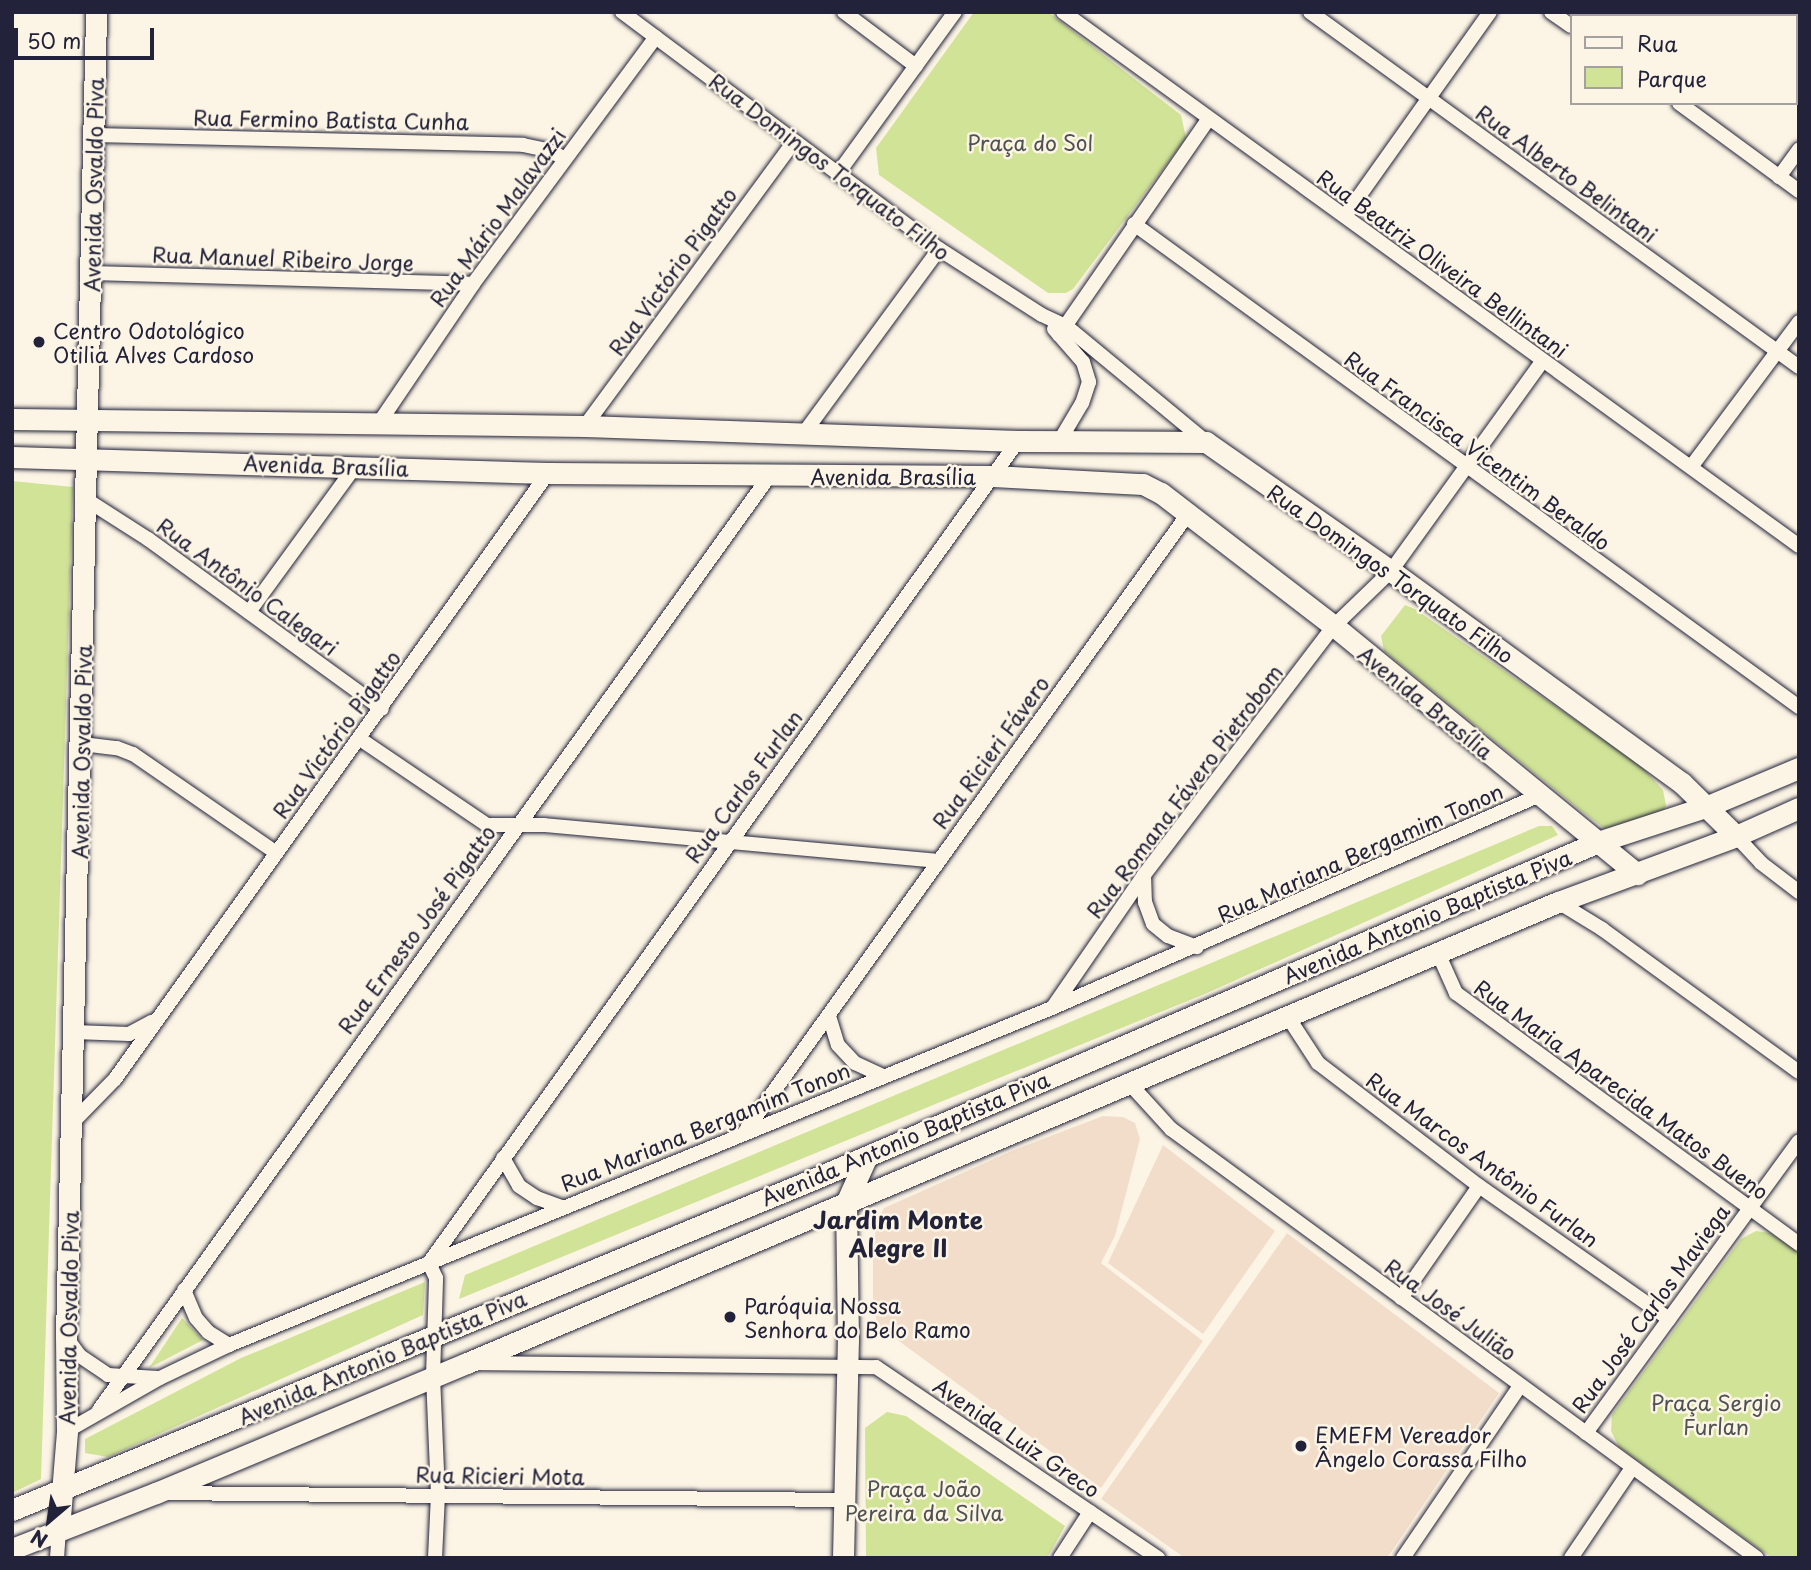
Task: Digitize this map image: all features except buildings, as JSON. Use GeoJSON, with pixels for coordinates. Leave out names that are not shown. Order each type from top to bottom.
{"type":"FeatureCollection","features":[{"type":"Feature","properties":{"kind":"main road","name":"Avenida Osvaldo Piva"},"geometry":{"type":"LineString","coordinates":[[59,1529],[67,1431],[66,1336],[82,744],[96,12]]}},
{"type":"Feature","properties":{"kind":"main road","name":"Avenida Brasília"},"geometry":{"type":"LineString","coordinates":[[12,419],[377,426],[585,426],[1018,441],[1206,442]]}},
{"type":"Feature","properties":{"kind":"main road","name":"Rua Domingos Torquato Filho"},"geometry":{"type":"LineString","coordinates":[[1206,442],[1391,571],[1682,783],[1736,835]]}},
{"type":"Feature","properties":{"kind":"main road","name":"Avenida Brasília"},"geometry":{"type":"LineString","coordinates":[[12,457],[356,465],[548,473],[993,476],[1143,484],[1188,514],[1334,626],[1637,874]]}},
{"type":"Feature","properties":{"kind":"main road","name":"Avenida Antonio Baptista Piva"},"geometry":{"type":"LineString","coordinates":[[12,1510],[821,1176],[1598,842],[1708,806],[1799,768]]}},
{"type":"Feature","properties":{"kind":"main road","name":"Avenida Antonio Baptista Piva"},"geometry":{"type":"LineString","coordinates":[[12,1549],[156,1493],[467,1363],[1558,902],[1637,874],[1799,808]]}},
{"type":"Feature","properties":{"kind":"main road"},"geometry":{"type":"LineString","coordinates":[[995,1101],[996,1125],[1008,1135]]}},
{"type":"Feature","properties":{"kind":"main road"},"geometry":{"type":"LineString","coordinates":[[843,1558],[847,1369],[846,1203],[867,1156]]}},
{"type":"Feature","properties":{"kind":"main road"},"geometry":{"type":"LineString","coordinates":[[821,1176],[836,1187],[846,1203]]}},
{"type":"Feature","properties":{"kind":"street","name":"Rua Domingos Torquato Filho"},"geometry":{"type":"LineString","coordinates":[[622,12],[939,249],[1063,330],[1206,442]]}},
{"type":"Feature","properties":{"kind":"street"},"geometry":{"type":"LineString","coordinates":[[844,12],[916,66]]}},
{"type":"Feature","properties":{"kind":"street"},"geometry":{"type":"LineString","coordinates":[[839,172],[955,12]]}},
{"type":"Feature","properties":{"kind":"street","name":"Rua Beatriz Oliveira Bellintani"},"geometry":{"type":"LineString","coordinates":[[1063,12],[1208,120],[1345,216],[1542,362],[1799,546]]}},
{"type":"Feature","properties":{"kind":"street","name":"Rua Alberto Belintani"},"geometry":{"type":"LineString","coordinates":[[1310,12],[1799,367]]}},
{"type":"Feature","properties":{"kind":"street"},"geometry":{"type":"LineString","coordinates":[[1345,216],[1490,12]]}},
{"type":"Feature","properties":{"kind":"street"},"geometry":{"type":"LineString","coordinates":[[1551,12],[1570,25]]}},
{"type":"Feature","properties":{"kind":"street","name":"Rua Mário Malavazzi"},"geometry":{"type":"LineString","coordinates":[[377,426],[473,284],[656,37]]}},
{"type":"Feature","properties":{"kind":"street"},"geometry":{"type":"LineString","coordinates":[[1682,105],[1799,191]]}},
{"type":"Feature","properties":{"kind":"street"},"geometry":{"type":"LineString","coordinates":[[1063,330],[1208,120]]}},
{"type":"Feature","properties":{"kind":"street","name":"Rua Fermino Batista Cunha"},"geometry":{"type":"LineString","coordinates":[[94,135],[523,145],[547,150],[564,158]]}},
{"type":"Feature","properties":{"kind":"street","name":"Rua Victório Pigatto"},"geometry":{"type":"LineString","coordinates":[[585,426],[794,141]]}},
{"type":"Feature","properties":{"kind":"street"},"geometry":{"type":"LineString","coordinates":[[1779,177],[1799,149]]}},
{"type":"Feature","properties":{"kind":"street","name":"Rua Francisca Vicentim Beraldo"},"geometry":{"type":"LineString","coordinates":[[1134,224],[1466,468],[1799,707]]}},
{"type":"Feature","properties":{"kind":"street"},"geometry":{"type":"LineString","coordinates":[[804,433],[939,249]]}},
{"type":"Feature","properties":{"kind":"street","name":"Rua Manuel Ribeiro Jorge"},"geometry":{"type":"LineString","coordinates":[[90,273],[473,284]]}},
{"type":"Feature","properties":{"kind":"street"},"geometry":{"type":"LineString","coordinates":[[1691,467],[1799,322]]}},
{"type":"Feature","properties":{"kind":"street","name":"Rua Domingos Torquato Filho"},"geometry":{"type":"LineString","coordinates":[[1060,440],[1082,402],[1089,382],[1083,362],[1063,330]]}},
{"type":"Feature","properties":{"kind":"street","name":"Rua Romana Fávero Pietrobom"},"geometry":{"type":"LineString","coordinates":[[1052,1008],[1144,876],[1334,626],[1391,571],[1542,362]]}},
{"type":"Feature","properties":{"kind":"street","name":"Rua Carlos Furlan"},"geometry":{"type":"LineString","coordinates":[[429,1263],[728,842],[1018,441]]}},
{"type":"Feature","properties":{"kind":"street"},"geometry":{"type":"LineString","coordinates":[[249,612],[356,465]]}},
{"type":"Feature","properties":{"kind":"street","name":"Rua Victório Pigatto"},"geometry":{"type":"LineString","coordinates":[[72,1124],[102,1095],[275,852],[382,709],[548,473]]}},
{"type":"Feature","properties":{"kind":"street","name":"Rua Ernesto José Pigatto"},"geometry":{"type":"LineString","coordinates":[[99,1411],[516,825],[771,475]]}},
{"type":"Feature","properties":{"kind":"street","name":"Rua Antônio Calegari"},"geometry":{"type":"LineString","coordinates":[[87,500],[148,539],[382,709]]}},
{"type":"Feature","properties":{"kind":"street","name":"Rua Ricieri Fávero"},"geometry":{"type":"LineString","coordinates":[[745,1131],[1188,514]]}},
{"type":"Feature","properties":{"kind":"street"},"geometry":{"type":"LineString","coordinates":[[360,739],[488,825],[516,825],[937,861]]}},
{"type":"Feature","properties":{"kind":"street"},"geometry":{"type":"LineString","coordinates":[[82,744],[117,748],[133,754],[275,852]]}},
{"type":"Feature","properties":{"kind":"street","name":"Rua Mariana Bergamim Tonon"},"geometry":{"type":"LineString","coordinates":[[67,1431],[160,1378],[229,1346],[745,1131],[1052,1008],[1540,795]]}},
{"type":"Feature","properties":{"kind":"street"},"geometry":{"type":"LineString","coordinates":[[1736,835],[1760,863],[1799,891]]}},
{"type":"Feature","properties":{"kind":"street"},"geometry":{"type":"LineString","coordinates":[[1144,876],[1145,902],[1153,924],[1168,936],[1197,947]]}},
{"type":"Feature","properties":{"kind":"street"},"geometry":{"type":"LineString","coordinates":[[1558,902],[1602,929],[1799,1072]]}},
{"type":"Feature","properties":{"kind":"street","name":"Rua Maria Aparecida Matos Bueno"},"geometry":{"type":"LineString","coordinates":[[1438,953],[1456,993],[1799,1244]]}},
{"type":"Feature","properties":{"kind":"street"},"geometry":{"type":"LineString","coordinates":[[829,1016],[838,1045],[855,1063],[883,1076]]}},
{"type":"Feature","properties":{"kind":"street","name":"Rua Marcos Antônio Furlan"},"geometry":{"type":"LineString","coordinates":[[1288,1017],[1318,1063],[1479,1186],[1669,1320]]}},
{"type":"Feature","properties":{"kind":"street","name":"Rua Victório Pigatto"},"geometry":{"type":"LineString","coordinates":[[74,1032],[129,1034],[156,1019]]}},
{"type":"Feature","properties":{"kind":"street","name":"Rua José Julião"},"geometry":{"type":"LineString","coordinates":[[1129,1083],[1171,1129],[1586,1433],[1747,1555]]}},
{"type":"Feature","properties":{"kind":"street","name":"Rua José Carlos Maviega"},"geometry":{"type":"LineString","coordinates":[[1586,1433],[1799,1141]]}},
{"type":"Feature","properties":{"kind":"street"},"geometry":{"type":"LineString","coordinates":[[503,1158],[519,1185],[537,1198],[562,1207]]}},
{"type":"Feature","properties":{"kind":"street"},"geometry":{"type":"LineString","coordinates":[[1401,1298],[1479,1186]]}},
{"type":"Feature","properties":{"kind":"street"},"geometry":{"type":"LineString","coordinates":[[429,1263],[436,1278],[433,1376],[438,1495],[435,1558]]}},
{"type":"Feature","properties":{"kind":"street"},"geometry":{"type":"LineString","coordinates":[[184,1290],[195,1318],[208,1332],[229,1346]]}},
{"type":"Feature","properties":{"kind":"street","name":"Rua Mariana Bergamim Tonon"},"geometry":{"type":"LineString","coordinates":[[66,1336],[80,1356],[108,1375],[120,1378],[160,1378]]}},
{"type":"Feature","properties":{"kind":"street","name":"Avenida Luiz Greco"},"geometry":{"type":"LineString","coordinates":[[467,1363],[847,1369],[876,1367],[1158,1558]]}},
{"type":"Feature","properties":{"kind":"street"},"geometry":{"type":"LineString","coordinates":[[1402,1558],[1520,1386]]}},
{"type":"Feature","properties":{"kind":"street"},"geometry":{"type":"LineString","coordinates":[[1571,1558],[1632,1468]]}},
{"type":"Feature","properties":{"kind":"street","name":"Rua Ricieri Mota"},"geometry":{"type":"LineString","coordinates":[[156,1493],[844,1500]]}},
{"type":"Feature","properties":{"kind":"street"},"geometry":{"type":"LineString","coordinates":[[1059,1558],[1090,1513]]}},
{"type":"Feature","properties":{"kind":"street"},"geometry":{"type":"LineString","coordinates":[[57,1558],[59,1529]]}},
{"type":"Feature","properties":{"kind":"shaded area"},"geometry":{"type":"Polygon","coordinates":[[[1103,1116],[1123,1117],[1135,1123],[1140,1139],[1115,1236],[1101,1263],[1203,1341],[1101,1488],[878,1326],[873,1305],[873,1251],[877,1220],[884,1208],[1014,1150],[1103,1116]]]}},
{"type":"Feature","properties":{"kind":"shaded area"},"geometry":{"type":"Polygon","coordinates":[[[1163,1145],[1275,1231],[1203,1334],[1108,1263],[1163,1145]]]}},
{"type":"Feature","properties":{"kind":"shaded area","name":"EMEFM Vereador Ângelo Corassa Filho"},"geometry":{"type":"Polygon","coordinates":[[[1287,1233],[1499,1393],[1387,1558],[1185,1558],[1101,1499],[1287,1233]]]}},
{"type":"Feature","properties":{"kind":"green space","name":"Praça do Sol"},"geometry":{"type":"Polygon","coordinates":[[[974,12],[1048,12],[1181,115],[1186,138],[1073,289],[1066,293],[1048,293],[879,175],[876,148],[974,12]]]}},
{"type":"Feature","properties":{"kind":"green space"},"geometry":{"type":"Polygon","coordinates":[[[12,481],[73,487],[41,1479],[12,1493],[12,481]]]}},
{"type":"Feature","properties":{"kind":"green space"},"geometry":{"type":"Polygon","coordinates":[[[1405,605],[1415,609],[1640,765],[1663,790],[1666,806],[1662,813],[1605,829],[1580,810],[1384,651],[1381,636],[1405,605]]]}},
{"type":"Feature","properties":{"kind":"green space"},"geometry":{"type":"Polygon","coordinates":[[[1539,826],[1552,826],[1558,835],[1207,993],[459,1299],[465,1275],[1539,826]]]}},
{"type":"Feature","properties":{"kind":"green space","name":"Praça Sergio Furlan"},"geometry":{"type":"Polygon","coordinates":[[[1756,1231],[1770,1233],[1799,1252],[1799,1558],[1772,1558],[1619,1447],[1611,1431],[1612,1415],[1617,1408],[1741,1239],[1756,1231]]]}},
{"type":"Feature","properties":{"kind":"green space"},"geometry":{"type":"Polygon","coordinates":[[[425,1282],[423,1315],[108,1457],[85,1453],[85,1439],[241,1358],[425,1282]]]}},
{"type":"Feature","properties":{"kind":"green space"},"geometry":{"type":"Polygon","coordinates":[[[182,1318],[203,1340],[149,1368],[182,1318]]]}},
{"type":"Feature","properties":{"kind":"green space","name":"Praça João Pereira da Silva"},"geometry":{"type":"Polygon","coordinates":[[[887,1412],[906,1416],[1065,1526],[1047,1558],[866,1558],[865,1428],[887,1412]]]}},
{"type":"Feature","properties":{"kind":"place","name":"Centro Odotológico Otilia Alves Cardoso"},"geometry":{"type":"Point","coordinates":[39,342]}},
{"type":"Feature","properties":{"kind":"place","name":"Paróquia Nossa Senhora do Belo Ramo"},"geometry":{"type":"Point","coordinates":[730,1317]}},
{"type":"Feature","properties":{"kind":"place","name":"EMEFM Vereador Ângelo Corassa Filho"},"geometry":{"type":"Point","coordinates":[1301,1446]}},
{"type":"Feature","properties":{"kind":"district","name":"Jardim Monte Alegre II"},"geometry":{"type":"Point","coordinates":[898,1234]}}]}
